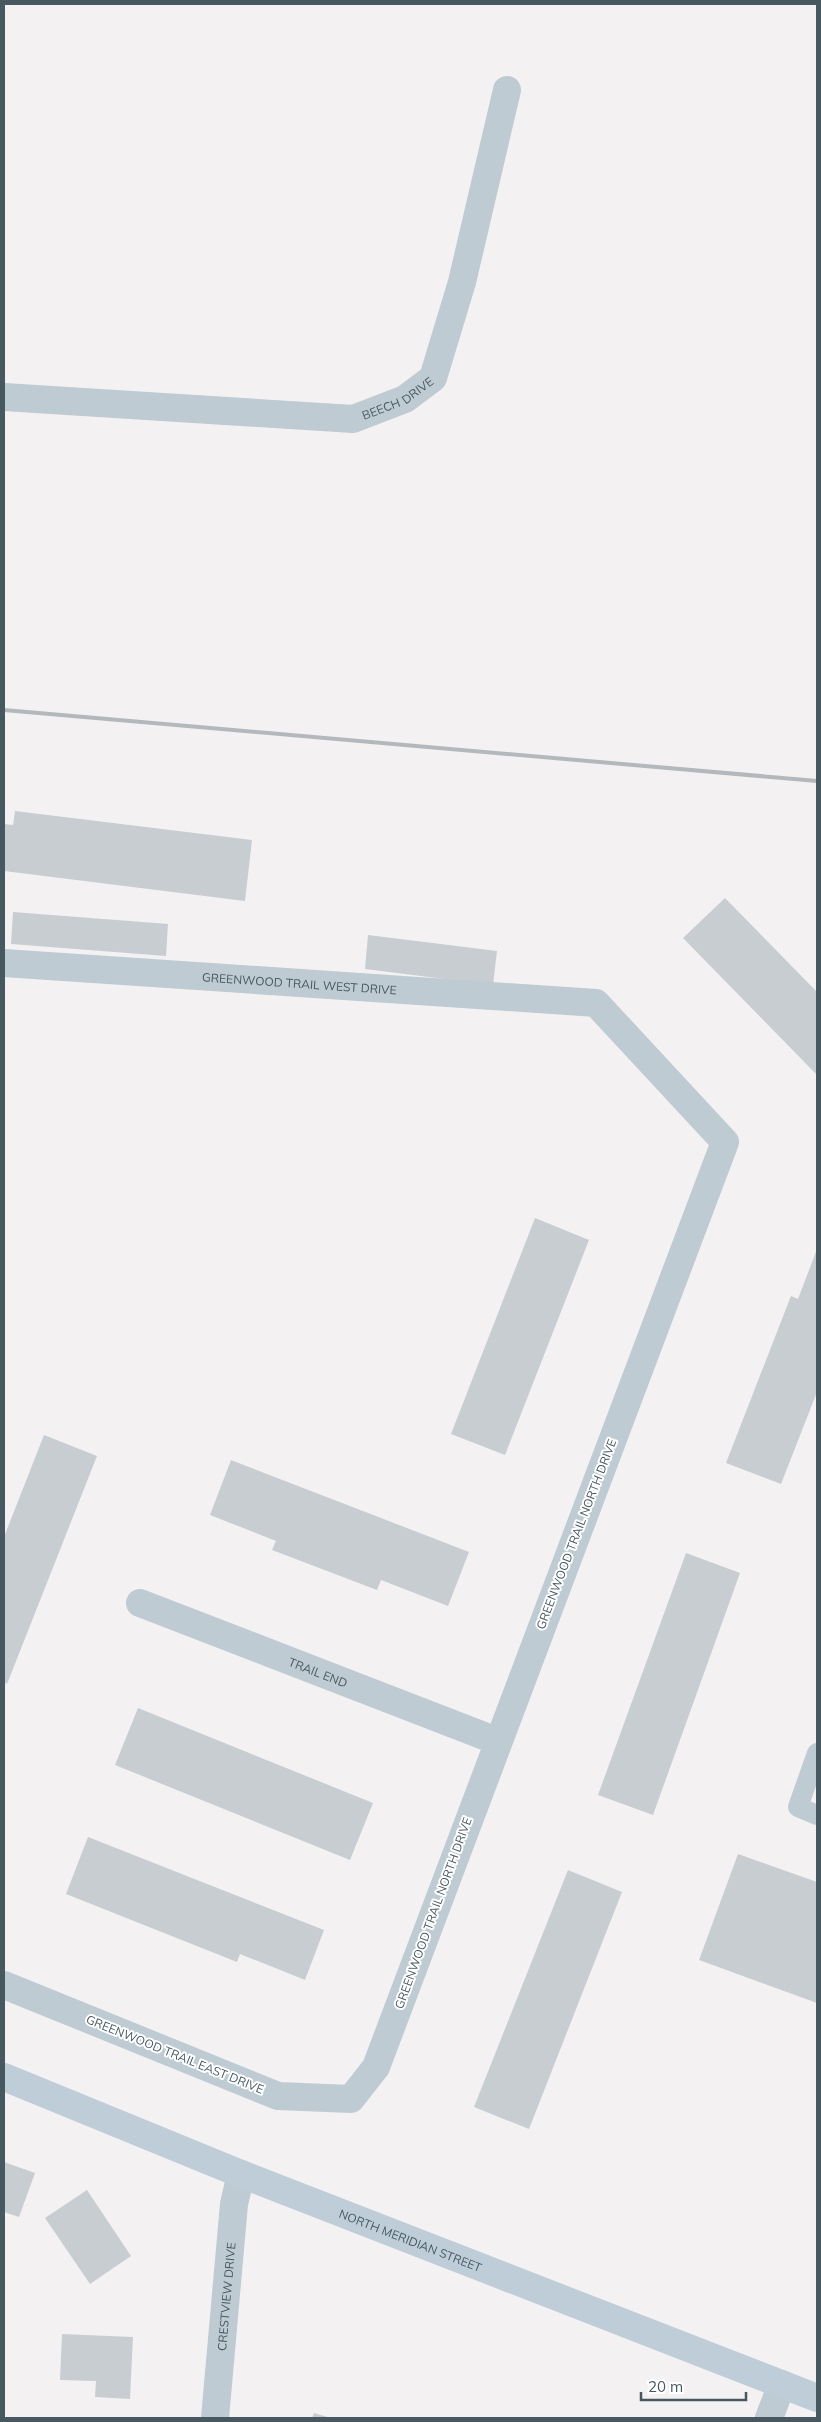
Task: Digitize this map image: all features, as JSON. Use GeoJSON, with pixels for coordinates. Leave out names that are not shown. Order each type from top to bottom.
{"type":"FeatureCollection","features":[{"type":"Feature","properties":{"kind":"main road","name":"NORTH MERIDIAN STREET"},"geometry":{"type":"LineString","coordinates":[[4,2076],[241,2174],[817,2398]]}},
{"type":"Feature","properties":{"kind":"street","name":"BEECH DRIVE"},"geometry":{"type":"LineString","coordinates":[[4,397],[353,418],[405,399],[433,378],[462,282],[507,90]]}},
{"type":"Feature","properties":{"kind":"street","name":"GREENWOOD TRAIL WEST DRIVE"},"geometry":{"type":"LineString","coordinates":[[4,963],[596,1003]]}},
{"type":"Feature","properties":{"kind":"street","name":"GREENWOOD TRAIL NORTH DRIVE"},"geometry":{"type":"LineString","coordinates":[[351,2099],[376,2067],[497,1741],[726,1142],[596,1003]]}},
{"type":"Feature","properties":{"kind":"street","name":"TRAIL END"},"geometry":{"type":"LineString","coordinates":[[140,1603],[497,1741]]}},
{"type":"Feature","properties":{"kind":"street","name":"GREENWOOD TRAIL EAST DRIVE"},"geometry":{"type":"LineString","coordinates":[[4,1985],[278,2096],[351,2099]]}},
{"type":"Feature","properties":{"kind":"street","name":"CRESTVIEW DRIVE"},"geometry":{"type":"LineString","coordinates":[[215,2418],[234,2204],[241,2174]]}},
{"type":"Feature","properties":{"kind":"street"},"geometry":{"type":"LineString","coordinates":[[769,2418],[782,2384]]}},
{"type":"Feature","properties":{"kind":"lane"},"geometry":{"type":"LineString","coordinates":[[817,1753],[798,1808],[817,1815]]}},
{"type":"Feature","properties":{"kind":"building"},"geometry":{"type":"Polygon","coordinates":[[[15,811],[252,840],[245,901],[4,871],[4,824],[13,825],[15,811]]]}},
{"type":"Feature","properties":{"kind":"building"},"geometry":{"type":"Polygon","coordinates":[[[725,898],[817,992],[817,1075],[683,938],[725,898]]]}},
{"type":"Feature","properties":{"kind":"building"},"geometry":{"type":"Polygon","coordinates":[[[13,912],[168,924],[166,956],[11,944],[13,912]]]}},
{"type":"Feature","properties":{"kind":"building"},"geometry":{"type":"Polygon","coordinates":[[[368,935],[497,951],[493,985],[365,969],[368,935]]]}},
{"type":"Feature","properties":{"kind":"building"},"geometry":{"type":"Polygon","coordinates":[[[535,1218],[589,1240],[505,1455],[451,1434],[535,1218]]]}},
{"type":"Feature","properties":{"kind":"building"},"geometry":{"type":"Polygon","coordinates":[[[817,1249],[817,1392],[781,1484],[726,1463],[791,1296],[798,1299],[817,1249]]]}},
{"type":"Feature","properties":{"kind":"building"},"geometry":{"type":"Polygon","coordinates":[[[44,1435],[97,1456],[7,1684],[4,1682],[4,1537],[44,1435]]]}},
{"type":"Feature","properties":{"kind":"building"},"geometry":{"type":"Polygon","coordinates":[[[231,1460],[469,1552],[448,1606],[381,1580],[377,1590],[272,1550],[276,1541],[210,1515],[231,1460]]]}},
{"type":"Feature","properties":{"kind":"building"},"geometry":{"type":"Polygon","coordinates":[[[686,1553],[740,1573],[653,1815],[598,1795],[686,1553]]]}},
{"type":"Feature","properties":{"kind":"building"},"geometry":{"type":"Polygon","coordinates":[[[138,1708],[373,1803],[350,1860],[115,1765],[138,1708]]]}},
{"type":"Feature","properties":{"kind":"building"},"geometry":{"type":"Polygon","coordinates":[[[88,1837],[324,1930],[305,1980],[240,1954],[237,1962],[66,1894],[88,1837]]]}},
{"type":"Feature","properties":{"kind":"building"},"geometry":{"type":"Polygon","coordinates":[[[738,1854],[817,1882],[817,2003],[699,1960],[738,1854]]]}},
{"type":"Feature","properties":{"kind":"building"},"geometry":{"type":"Polygon","coordinates":[[[568,1870],[622,1892],[529,2129],[474,2107],[568,1870]]]}},
{"type":"Feature","properties":{"kind":"building"},"geometry":{"type":"Polygon","coordinates":[[[4,2162],[35,2173],[19,2217],[4,2212],[4,2162]]]}},
{"type":"Feature","properties":{"kind":"building"},"geometry":{"type":"Polygon","coordinates":[[[87,2190],[131,2256],[90,2284],[45,2218],[87,2190]]]}},
{"type":"Feature","properties":{"kind":"building"},"geometry":{"type":"Polygon","coordinates":[[[62,2334],[133,2337],[130,2399],[95,2397],[96,2381],[60,2380],[62,2334]]]}},
{"type":"Feature","properties":{"kind":"building"},"geometry":{"type":"Polygon","coordinates":[[[314,2413],[331,2418],[312,2418],[314,2413]]]}},
{"type":"Feature","properties":{"kind":"railway"},"geometry":{"type":"LineString","coordinates":[[4,710],[817,781]]}}]}
